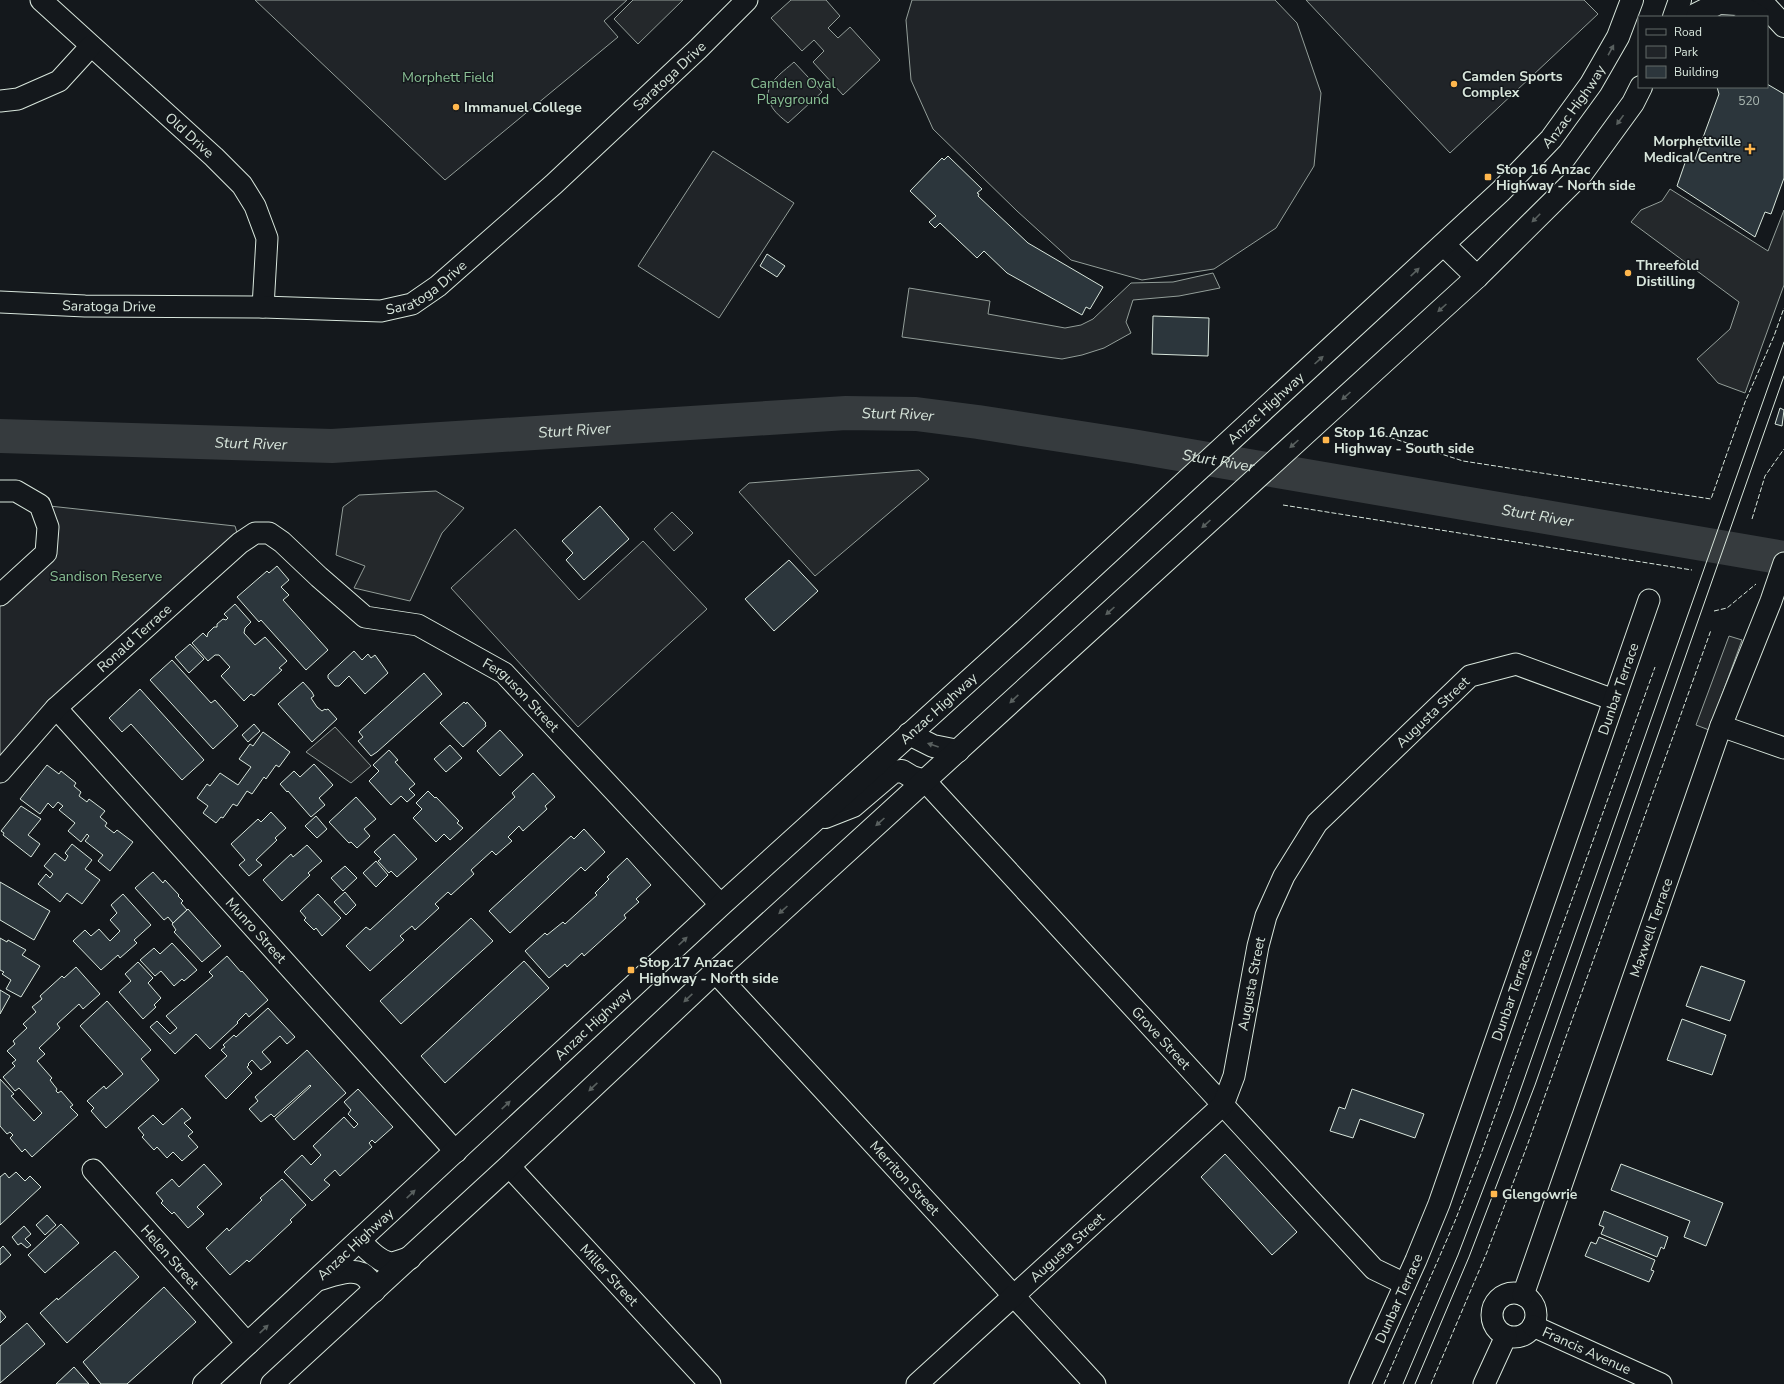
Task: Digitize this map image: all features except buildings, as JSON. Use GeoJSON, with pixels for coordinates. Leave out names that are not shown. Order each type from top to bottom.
{"type":"FeatureCollection","features":[{"type":"Feature","properties":{"kind":"main road","name":"Anzac Highway"},"geometry":{"type":"LineString","coordinates":[[204,1384],[721,905],[1270,405],[1501,191],[1551,140],[1591,84],[1618,37],[1632,0]]}},
{"type":"Feature","properties":{"kind":"main road"},"geometry":{"type":"LineString","coordinates":[[1674,16],[1680,0]]}},
{"type":"Feature","properties":{"kind":"main road"},"geometry":{"type":"LineString","coordinates":[[1760,0],[1784,26]]}},
{"type":"Feature","properties":{"kind":"main road"},"geometry":{"type":"LineString","coordinates":[[1693,16],[1719,3],[1737,4],[1757,16]]}},
{"type":"Feature","properties":{"kind":"main road"},"geometry":{"type":"LineString","coordinates":[[1768,23],[1784,32]]}},
{"type":"Feature","properties":{"kind":"main road"},"geometry":{"type":"LineString","coordinates":[[272,1384],[510,1166],[714,972],[1476,277],[1582,172],[1633,102],[1640,88]]}},
{"type":"Feature","properties":{"kind":"main road"},"geometry":{"type":"LineString","coordinates":[[1444,245],[1476,277]]}},
{"type":"Feature","properties":{"kind":"main road"},"geometry":{"type":"LineString","coordinates":[[909,734],[933,746],[958,751]]}},
{"type":"Feature","properties":{"kind":"main road"},"geometry":{"type":"LineString","coordinates":[[813,822],[854,806],[893,772],[902,771],[912,777],[925,781]]}},
{"type":"Feature","properties":{"kind":"main road"},"geometry":{"type":"LineString","coordinates":[[360,1241],[368,1250],[381,1260],[393,1264],[410,1258]]}},
{"type":"Feature","properties":{"kind":"main road"},"geometry":{"type":"LineString","coordinates":[[317,1280],[343,1273],[358,1273],[368,1279],[374,1291]]}},
{"type":"Feature","properties":{"kind":"street","name":"Old Drive"},"geometry":{"type":"LineString","coordinates":[[41,0],[214,157],[242,185],[256,206],[266,238],[262,307]]}},
{"type":"Feature","properties":{"kind":"street","name":"Saratoga Drive"},"geometry":{"type":"LineString","coordinates":[[0,302],[85,306],[262,307],[381,311],[412,304],[438,286],[554,184],[698,49],[747,0]]}},
{"type":"Feature","properties":{"kind":"street"},"geometry":{"type":"LineString","coordinates":[[0,101],[18,100],[59,81],[91,46]]}},
{"type":"Feature","properties":{"kind":"street"},"geometry":{"type":"LineString","coordinates":[[0,491],[16,491],[40,505],[48,527],[46,552],[0,595]]}},
{"type":"Feature","properties":{"kind":"street","name":"Ronald Terrace"},"geometry":{"type":"LineString","coordinates":[[0,772],[56,708],[240,543],[255,533],[269,533],[282,542]]}},
{"type":"Feature","properties":{"kind":"street","name":"Ferguson Street"},"geometry":{"type":"LineString","coordinates":[[282,542],[319,578],[364,617],[418,624],[504,673],[721,905]]}},
{"type":"Feature","properties":{"kind":"street","name":"Maxwell Terrace"},"geometry":{"type":"LineString","coordinates":[[1523,1295],[1721,726],[1781,572]]}},
{"type":"Feature","properties":{"kind":"street","name":"Dunbar Terrace"},"geometry":{"type":"LineString","coordinates":[[1360,1384],[1439,1204],[1649,600]]}},
{"type":"Feature","properties":{"kind":"street","name":"Augusta Street"},"geometry":{"type":"LineString","coordinates":[[917,1384],[1223,1105],[1234,1076],[1258,946],[1266,916],[1284,876],[1317,823],[1470,676],[1516,664],[1614,700]]}},
{"type":"Feature","properties":{"kind":"street","name":"Munro Street"},"geometry":{"type":"LineString","coordinates":[[56,708],[456,1152]]}},
{"type":"Feature","properties":{"kind":"street"},"geometry":{"type":"LineString","coordinates":[[1721,726],[1784,748]]}},
{"type":"Feature","properties":{"kind":"street","name":"Grove Street"},"geometry":{"type":"LineString","coordinates":[[925,781],[1374,1269],[1405,1284]]}},
{"type":"Feature","properties":{"kind":"street","name":"Merriton Street"},"geometry":{"type":"LineString","coordinates":[[714,972],[1095,1384]]}},
{"type":"Feature","properties":{"kind":"street","name":"Miller Street"},"geometry":{"type":"LineString","coordinates":[[510,1166],[710,1384]]}},
{"type":"Feature","properties":{"kind":"street","name":"Helen Street"},"geometry":{"type":"LineString","coordinates":[[93,1170],[248,1344]]}},
{"type":"Feature","properties":{"kind":"street"},"geometry":{"type":"LineString","coordinates":[[1514,1293],[1523,1295],[1530,1300],[1535,1307],[1536,1316],[1533,1326],[1524,1335],[1516,1337],[1506,1336],[1493,1324],[1491,1316],[1493,1308],[1496,1301],[1504,1295],[1514,1293]]}},
{"type":"Feature","properties":{"kind":"street","name":"Francis Avenue"},"geometry":{"type":"LineString","coordinates":[[1533,1326],[1662,1384]]}},
{"type":"Feature","properties":{"kind":"street"},"geometry":{"type":"LineString","coordinates":[[1484,1384],[1506,1336]]}},
{"type":"Feature","properties":{"kind":"green space","name":"Morphett Field"},"geometry":{"type":"Polygon","coordinates":[[[255,0],[627,0],[604,21],[618,37],[445,180],[255,0]]]}},
{"type":"Feature","properties":{"kind":"green space"},"geometry":{"type":"Polygon","coordinates":[[[912,0],[1275,0],[1297,23],[1321,93],[1314,166],[1276,228],[1214,269],[1142,280],[1071,260],[1017,211],[933,129],[911,80],[906,20],[912,0]]]}},
{"type":"Feature","properties":{"kind":"green space","name":"Camden Sports Complex"},"geometry":{"type":"Polygon","coordinates":[[[1306,0],[1584,0],[1598,14],[1450,153],[1306,0]]]}},
{"type":"Feature","properties":{"kind":"green space","name":"Camden Oval Playground"},"geometry":{"type":"Polygon","coordinates":[[[794,62],[822,92],[788,123],[772,108],[768,98],[768,92],[774,80],[794,62]]]}},
{"type":"Feature","properties":{"kind":"green space"},"geometry":{"type":"Polygon","coordinates":[[[713,151],[794,203],[719,318],[638,266],[713,151]]]}},
{"type":"Feature","properties":{"kind":"green space","name":"Sandison Reserve"},"geometry":{"type":"Polygon","coordinates":[[[40,505],[235,526],[240,543],[0,772],[0,595],[46,552],[40,505]]]}},
{"type":"Feature","properties":{"kind":"green space"},"geometry":{"type":"Polygon","coordinates":[[[672,512],[693,533],[674,551],[654,529],[672,512]]]}},
{"type":"Feature","properties":{"kind":"green space"},"geometry":{"type":"Polygon","coordinates":[[[515,529],[579,600],[643,541],[707,609],[578,727],[451,588],[515,529]]]}},
{"type":"Feature","properties":{"kind":"shaded area"},"geometry":{"type":"Polygon","coordinates":[[[633,0],[683,0],[638,44],[614,19],[633,0]]]}},
{"type":"Feature","properties":{"kind":"shaded area"},"geometry":{"type":"Polygon","coordinates":[[[791,0],[826,0],[840,16],[828,28],[838,38],[850,27],[880,60],[843,95],[813,62],[824,51],[814,40],[802,51],[771,18],[791,0]]]}},
{"type":"Feature","properties":{"kind":"shaded area"},"geometry":{"type":"Polygon","coordinates":[[[1670,189],[1768,251],[1784,210],[1784,285],[1745,393],[1718,383],[1697,359],[1730,329],[1739,302],[1631,222],[1641,210],[1662,201],[1670,189]]]}},
{"type":"Feature","properties":{"kind":"shaded area"},"geometry":{"type":"Polygon","coordinates":[[[1213,273],[1220,288],[1179,296],[1133,300],[1126,322],[1131,333],[1104,348],[1082,355],[1062,359],[902,337],[909,288],[990,301],[988,314],[1065,328],[1081,325],[1093,319],[1131,283],[1173,282],[1213,273]]]}},
{"type":"Feature","properties":{"kind":"shaded area"},"geometry":{"type":"Polygon","coordinates":[[[919,470],[929,479],[815,576],[739,492],[749,483],[919,470]]]}},
{"type":"Feature","properties":{"kind":"shaded area"},"geometry":{"type":"Polygon","coordinates":[[[436,491],[464,508],[442,533],[410,601],[354,588],[365,566],[336,555],[343,507],[359,495],[436,491]]]}},
{"type":"Feature","properties":{"kind":"shaded area"},"geometry":{"type":"Polygon","coordinates":[[[1729,636],[1742,640],[1709,730],[1696,725],[1729,636]]]}},
{"type":"Feature","properties":{"kind":"shaded area"},"geometry":{"type":"Polygon","coordinates":[[[335,727],[371,766],[351,783],[306,752],[335,727]]]}},
{"type":"Feature","properties":{"kind":"waterway","name":"Sturt River"},"geometry":{"type":"LineString","coordinates":[[0,436],[332,446],[846,413],[916,414],[1132,446],[1784,558]]}},
{"type":"Feature","properties":{"kind":"tram line"},"geometry":{"type":"LineString","coordinates":[[1403,1384],[1458,1255],[1513,1111],[1784,342]]}},
{"type":"Feature","properties":{"kind":"tram line"},"geometry":{"type":"LineString","coordinates":[[1415,1384],[1469,1257],[1535,1085],[1784,376]]}},
{"type":"Feature","properties":{"kind":"fence"},"geometry":{"type":"LineString","coordinates":[[1370,431],[1463,461],[1711,499],[1745,402],[1774,336],[1784,308]]}},
{"type":"Feature","properties":{"kind":"fence"},"geometry":{"type":"LineString","coordinates":[[1752,519],[1765,476],[1784,449]]}},
{"type":"Feature","properties":{"kind":"fence"},"geometry":{"type":"LineString","coordinates":[[1283,505],[1692,570]]}},
{"type":"Feature","properties":{"kind":"fence"},"geometry":{"type":"LineString","coordinates":[[1714,611],[1727,608],[1756,584]]}},
{"type":"Feature","properties":{"kind":"fence"},"geometry":{"type":"LineString","coordinates":[[1431,1384],[1487,1252],[1527,1146],[1711,630]]}},
{"type":"Feature","properties":{"kind":"fence"},"geometry":{"type":"LineString","coordinates":[[1384,1384],[1455,1221],[1481,1154],[1655,667]]}},
{"type":"Feature","properties":{"kind":"place","name":"Camden Sports Complex"},"geometry":{"type":"Point","coordinates":[1454,84]}},
{"type":"Feature","properties":{"kind":"place","name":"Immanuel College"},"geometry":{"type":"Point","coordinates":[456,107]}},
{"type":"Feature","properties":{"kind":"place","name":"Morphettville Medical Centre"},"geometry":{"type":"Point","coordinates":[1750,149]}},
{"type":"Feature","properties":{"kind":"place","name":"Stop 16 Anzac Highway - North side"},"geometry":{"type":"Point","coordinates":[1488,177]}},
{"type":"Feature","properties":{"kind":"place","name":"Threefold Distilling"},"geometry":{"type":"Point","coordinates":[1628,273]}},
{"type":"Feature","properties":{"kind":"place","name":"Stop 16 Anzac Highway - South side"},"geometry":{"type":"Point","coordinates":[1326,440]}},
{"type":"Feature","properties":{"kind":"place","name":"Stop 17 Anzac Highway - North side"},"geometry":{"type":"Point","coordinates":[631,970]}},
{"type":"Feature","properties":{"kind":"place","name":"Glengowrie"},"geometry":{"type":"Point","coordinates":[1494,1194]}}]}
